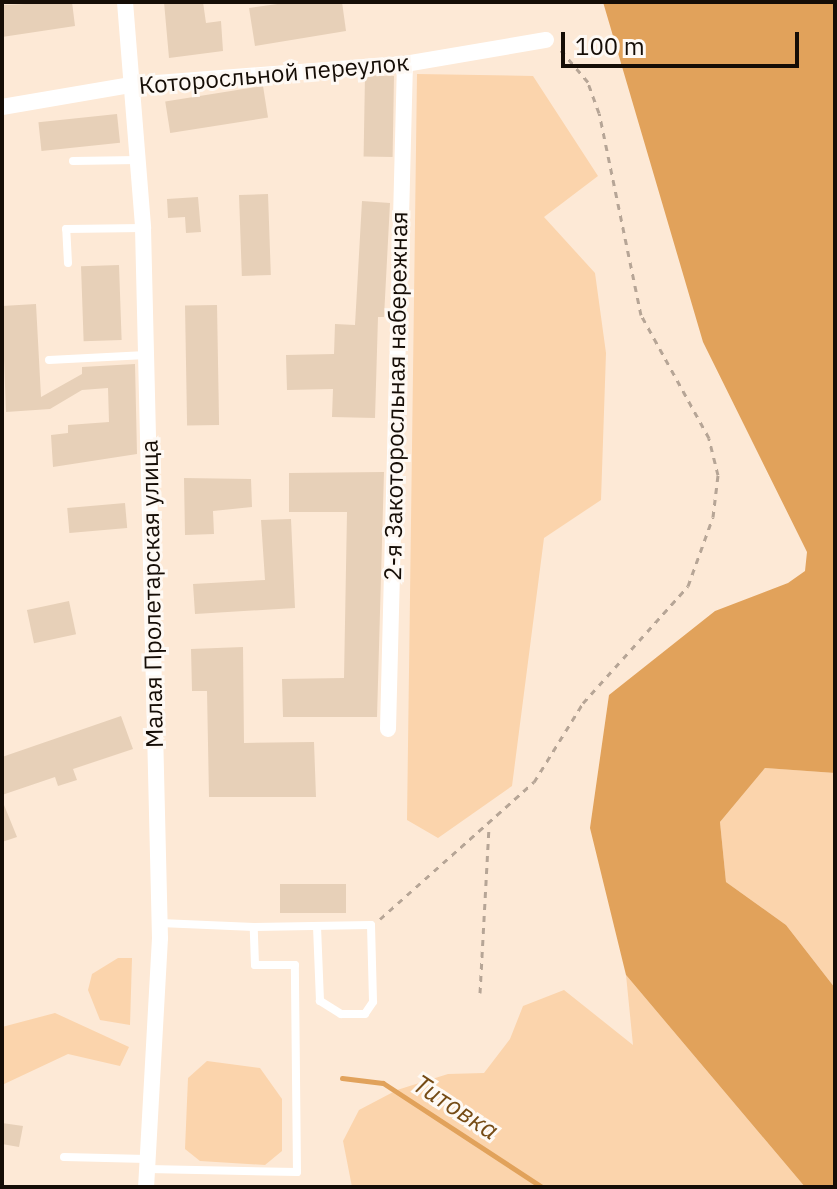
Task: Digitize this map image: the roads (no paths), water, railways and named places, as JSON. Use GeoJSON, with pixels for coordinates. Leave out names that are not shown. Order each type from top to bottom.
{"type":"FeatureCollection","features":[{"type":"Feature","properties":{"kind":"street","name":"Малая Пролетарская улица"},"geometry":{"type":"LineString","coordinates":[[125,2],[143,228],[160,923],[146,1187]]}},
{"type":"Feature","properties":{"kind":"street","name":"Которосльной переулок"},"geometry":{"type":"LineString","coordinates":[[2,107],[131,85],[405,64],[546,40]]}},
{"type":"Feature","properties":{"kind":"street","name":"2-я Закоторосльная набережная"},"geometry":{"type":"LineString","coordinates":[[388,729],[405,64]]}},
{"type":"Feature","properties":{"kind":"lane"},"geometry":{"type":"LineString","coordinates":[[73,161],[139,160]]}},
{"type":"Feature","properties":{"kind":"lane"},"geometry":{"type":"LineString","coordinates":[[68,263],[66,229],[143,228]]}},
{"type":"Feature","properties":{"kind":"lane"},"geometry":{"type":"LineString","coordinates":[[49,360],[146,355]]}},
{"type":"Feature","properties":{"kind":"lane"},"geometry":{"type":"LineString","coordinates":[[160,923],[254,927],[371,925],[373,1002],[365,1014],[341,1014],[320,1001],[317,927]]}},
{"type":"Feature","properties":{"kind":"lane"},"geometry":{"type":"LineString","coordinates":[[64,1157],[297,1172],[295,965],[255,965],[254,927]]}},
{"type":"Feature","properties":{"kind":"waterway","name":"Титовка"},"geometry":{"type":"LineString","coordinates":[[342,1078],[383,1083],[542,1187]]}}]}
